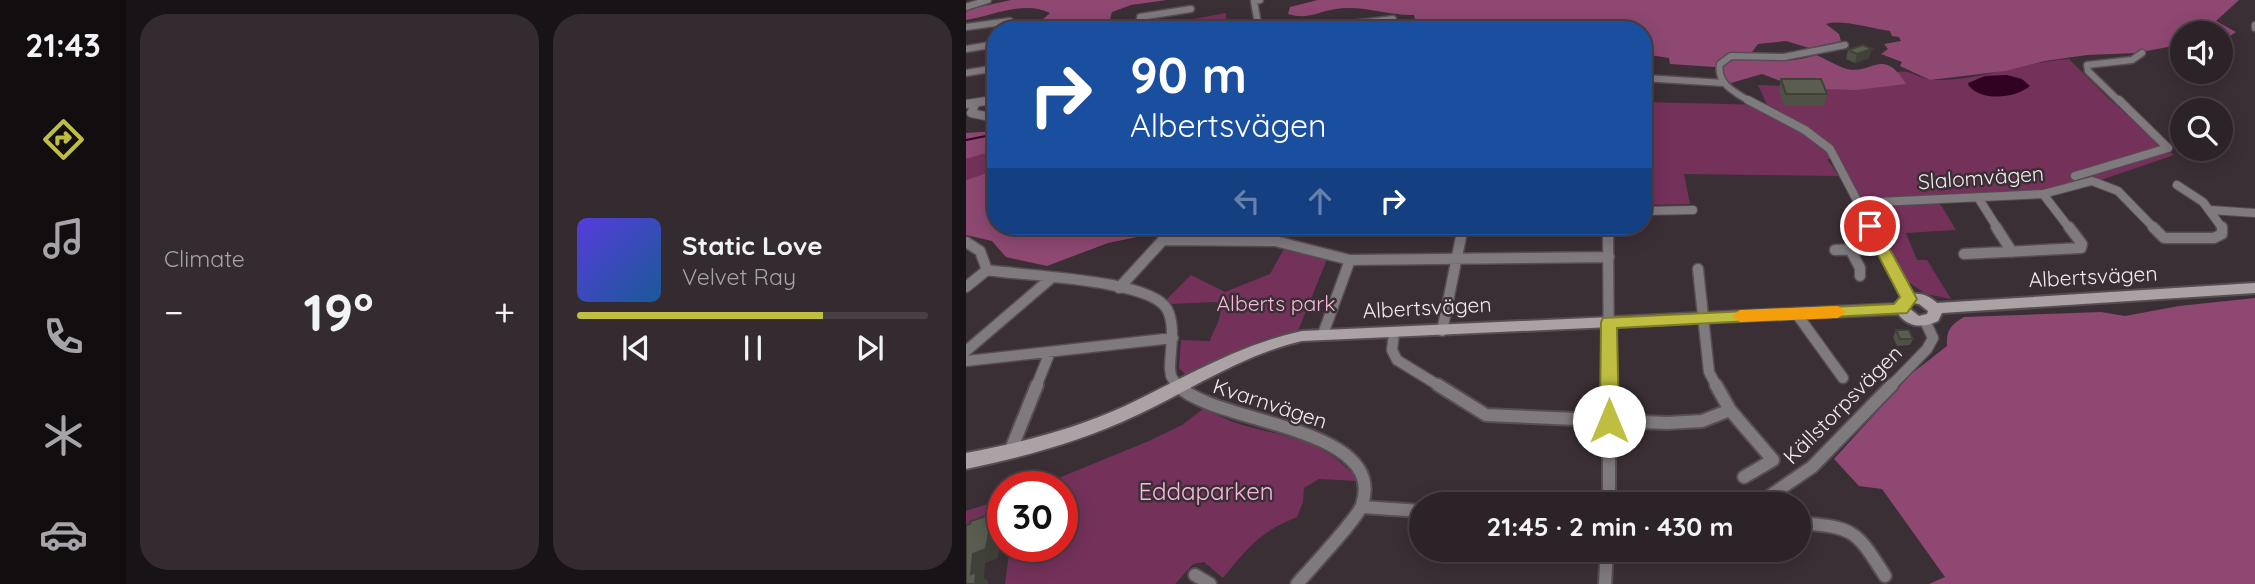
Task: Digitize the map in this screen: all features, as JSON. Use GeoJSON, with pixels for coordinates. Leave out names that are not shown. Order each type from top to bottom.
{"type":"FeatureCollection","features":[{"type":"Feature","properties":{"kind":"street"},"geometry":{"type":"LineString","coordinates":[[966,7],[988,0]]}},
{"type":"Feature","properties":{"kind":"street"},"geometry":{"type":"LineString","coordinates":[[1257,21],[1254,1],[1260,0]]}},
{"type":"Feature","properties":{"kind":"street"},"geometry":{"type":"LineString","coordinates":[[1140,21],[1140,17],[1191,9]]}},
{"type":"Feature","properties":{"kind":"street"},"geometry":{"type":"LineString","coordinates":[[1376,21],[1393,19]]}},
{"type":"Feature","properties":{"kind":"street"},"geometry":{"type":"LineString","coordinates":[[966,27],[987,24]]}},
{"type":"Feature","properties":{"kind":"street"},"geometry":{"type":"LineString","coordinates":[[1724,83],[1718,70],[1724,59],[1731,56],[1784,58],[1845,45]]}},
{"type":"Feature","properties":{"kind":"street"},"geometry":{"type":"LineString","coordinates":[[966,49],[987,46]]}},
{"type":"Feature","properties":{"kind":"street"},"geometry":{"type":"LineString","coordinates":[[2142,54],[2132,61],[2087,65],[2088,71],[2168,148],[2075,176],[2084,182],[2104,183],[2118,191],[2164,238],[2214,238],[2222,234],[2223,228],[2211,210],[2191,190],[2176,185]]}},
{"type":"Feature","properties":{"kind":"street"},"geometry":{"type":"LineString","coordinates":[[966,73],[987,70]]}},
{"type":"Feature","properties":{"kind":"street"},"geometry":{"type":"LineString","coordinates":[[1652,78],[1724,83],[1814,134],[1830,149],[1859,203],[1910,318],[1924,321],[1934,316],[1933,308],[1921,299],[1905,304]]}},
{"type":"Feature","properties":{"kind":"street"},"geometry":{"type":"LineString","coordinates":[[966,104],[987,101]]}},
{"type":"Feature","properties":{"kind":"street"},"geometry":{"type":"LineString","coordinates":[[976,103],[971,114],[987,117]]}},
{"type":"Feature","properties":{"kind":"street","name":"Slalomvägen"},"geometry":{"type":"LineString","coordinates":[[1859,203],[2043,194],[2084,182]]}},
{"type":"Feature","properties":{"kind":"street"},"geometry":{"type":"LineString","coordinates":[[1964,254],[2081,248],[2082,244],[2043,194]]}},
{"type":"Feature","properties":{"kind":"street"},"geometry":{"type":"LineString","coordinates":[[1979,198],[2012,253]]}},
{"type":"Feature","properties":{"kind":"street"},"geometry":{"type":"LineString","coordinates":[[1652,211],[1693,209]]}},
{"type":"Feature","properties":{"kind":"street"},"geometry":{"type":"LineString","coordinates":[[2211,210],[2255,213]]}},
{"type":"Feature","properties":{"kind":"street"},"geometry":{"type":"LineString","coordinates":[[1119,288],[1166,235]]}},
{"type":"Feature","properties":{"kind":"street"},"geometry":{"type":"LineString","coordinates":[[1249,241],[1252,235]]}},
{"type":"Feature","properties":{"kind":"street"},"geometry":{"type":"LineString","coordinates":[[1442,331],[1461,235]]}},
{"type":"Feature","properties":{"kind":"street"},"geometry":{"type":"LineString","coordinates":[[1608,235],[1609,492]]}},
{"type":"Feature","properties":{"kind":"street"},"geometry":{"type":"LineString","coordinates":[[1163,240],[1285,242],[1350,260],[1609,257]]}},
{"type":"Feature","properties":{"kind":"street"},"geometry":{"type":"LineString","coordinates":[[967,244],[980,251],[987,270]]}},
{"type":"Feature","properties":{"kind":"street"},"geometry":{"type":"LineString","coordinates":[[1835,250],[1881,248]]}},
{"type":"Feature","properties":{"kind":"street"},"geometry":{"type":"LineString","coordinates":[[1850,249],[1860,268],[1860,276]]}},
{"type":"Feature","properties":{"kind":"street"},"geometry":{"type":"LineString","coordinates":[[1323,334],[1350,260]]}},
{"type":"Feature","properties":{"kind":"street"},"geometry":{"type":"LineString","coordinates":[[1698,269],[1709,372],[1730,410],[1773,460],[1744,477]]}},
{"type":"Feature","properties":{"kind":"street"},"geometry":{"type":"LineString","coordinates":[[966,287],[987,270],[1119,288],[1161,302],[1166,310],[1173,338],[1170,374],[1179,387]]}},
{"type":"Feature","properties":{"kind":"street"},"geometry":{"type":"LineString","coordinates":[[966,351],[1049,280]]}},
{"type":"Feature","properties":{"kind":"street","name":"Albertsvägen"},"geometry":{"type":"LineString","coordinates":[[1933,308],[2255,288]]}},
{"type":"Feature","properties":{"kind":"street","name":"Albertsvägen"},"geometry":{"type":"LineString","coordinates":[[966,461],[1070,437],[1271,343],[1323,334],[1704,318],[1905,304]]}},
{"type":"Feature","properties":{"kind":"street"},"geometry":{"type":"LineString","coordinates":[[1796,313],[1843,378]]}},
{"type":"Feature","properties":{"kind":"street","name":"Källstorpsvägen"},"geometry":{"type":"LineString","coordinates":[[1776,492],[1812,467],[1927,349],[1933,338],[1924,321]]}},
{"type":"Feature","properties":{"kind":"street"},"geometry":{"type":"LineString","coordinates":[[1394,333],[1392,349],[1397,360],[1486,415],[1609,421],[1702,421],[1730,410]]}},
{"type":"Feature","properties":{"kind":"street"},"geometry":{"type":"LineString","coordinates":[[966,361],[1173,338]]}},
{"type":"Feature","properties":{"kind":"street"},"geometry":{"type":"LineString","coordinates":[[1010,452],[1050,352]]}},
{"type":"Feature","properties":{"kind":"street","name":"Kvarnvägen"},"geometry":{"type":"LineString","coordinates":[[1179,387],[1198,401],[1214,407],[1310,434],[1328,442],[1352,461],[1363,476],[1365,491],[1362,507]]}},
{"type":"Feature","properties":{"kind":"street"},"geometry":{"type":"LineString","coordinates":[[1297,584],[1362,507],[1409,510]]}},
{"type":"Feature","properties":{"kind":"street"},"geometry":{"type":"LineString","coordinates":[[1811,524],[1851,529],[1861,538],[1885,576]]}},
{"type":"Feature","properties":{"kind":"street"},"geometry":{"type":"LineString","coordinates":[[1605,584],[1606,562]]}},
{"type":"Feature","properties":{"kind":"street"},"geometry":{"type":"LineString","coordinates":[[1195,575],[1210,584]]}},
{"type":"Feature","properties":{"kind":"green space"},"geometry":{"type":"Polygon","coordinates":[[[1226,13],[1226,21],[1182,21],[1226,13]]]}},
{"type":"Feature","properties":{"kind":"green space"},"geometry":{"type":"Polygon","coordinates":[[[2069,59],[2108,98],[2170,152],[2170,156],[2101,180],[2087,179],[2035,191],[1865,200],[1859,198],[1839,159],[1827,159],[1839,176],[1684,174],[1690,204],[1652,205],[1652,102],[1767,105],[1758,85],[1819,87],[1902,78],[1896,72],[1902,71],[1933,80],[1950,80],[2069,59]]]}},
{"type":"Feature","properties":{"kind":"green space"},"geometry":{"type":"Polygon","coordinates":[[[987,151],[987,173],[966,180],[966,159],[987,151]]]}},
{"type":"Feature","properties":{"kind":"green space"},"geometry":{"type":"Polygon","coordinates":[[[1939,202],[1956,230],[1906,233],[1917,260],[1927,260],[1951,299],[1926,294],[1907,281],[1868,208],[1939,202]]]}},
{"type":"Feature","properties":{"kind":"green space","name":"Alberts park"},"geometry":{"type":"Polygon","coordinates":[[[1286,245],[1327,259],[1298,331],[1262,340],[1187,376],[1179,368],[1181,340],[1210,341],[1219,320],[1219,306],[1216,302],[1171,304],[1167,299],[1191,275],[1225,292],[1270,274],[1286,245]]]}},
{"type":"Feature","properties":{"kind":"green space","name":"Eddaparken"},"geometry":{"type":"Polygon","coordinates":[[[1203,409],[1233,422],[1317,447],[1346,467],[1358,481],[1319,479],[1304,488],[1303,502],[1297,517],[1264,535],[1223,578],[1204,562],[1193,564],[1175,584],[1005,584],[1008,562],[1078,562],[1078,471],[1076,471],[1182,425],[1203,409]]]}},
{"type":"Feature","properties":{"kind":"green space"},"geometry":{"type":"Polygon","coordinates":[[[987,504],[987,523],[966,530],[966,511],[987,504]]]}},
{"type":"Feature","properties":{"kind":"shaded area"},"geometry":{"type":"Polygon","coordinates":[[[1011,0],[1167,0],[1131,5],[1112,12],[1110,21],[1041,21],[1050,13],[1030,8],[966,20],[966,12],[1011,0]]]}},
{"type":"Feature","properties":{"kind":"shaded area"},"geometry":{"type":"Polygon","coordinates":[[[1318,0],[2239,0],[2216,21],[2170,21],[2170,47],[2136,53],[2087,55],[2045,61],[2005,71],[1930,80],[1900,66],[1902,62],[1881,54],[1888,49],[1884,44],[1901,41],[1899,37],[1892,36],[1890,31],[1857,25],[1826,24],[1839,34],[1841,41],[1809,48],[1786,41],[1758,44],[1752,52],[1765,59],[1774,60],[1792,60],[1816,55],[1843,68],[1856,70],[1884,64],[1891,66],[1906,84],[1856,90],[1825,89],[1783,82],[1762,74],[1731,83],[1720,82],[1715,67],[1670,64],[1669,58],[1652,55],[1652,21],[1414,21],[1414,15],[1346,8],[1307,16],[1288,14],[1290,7],[1318,0]]]}},
{"type":"Feature","properties":{"kind":"shaded area"},"geometry":{"type":"Polygon","coordinates":[[[2007,75],[2022,79],[2030,86],[2008,95],[1990,96],[1975,91],[1968,83],[1985,76],[2007,75]]]}},
{"type":"Feature","properties":{"kind":"shaded area"},"geometry":{"type":"Polygon","coordinates":[[[987,132],[987,153],[966,159],[966,133],[987,132]]]}},
{"type":"Feature","properties":{"kind":"shaded area"},"geometry":{"type":"Polygon","coordinates":[[[987,173],[987,235],[1147,235],[1108,243],[1047,266],[1006,257],[992,241],[966,235],[966,180],[987,173]]]}},
{"type":"Feature","properties":{"kind":"shaded area"},"geometry":{"type":"Polygon","coordinates":[[[2255,298],[2255,584],[1929,584],[1945,577],[1882,489],[1859,486],[1834,459],[1911,374],[1947,346],[1950,329],[1964,317],[2101,312],[2125,316],[2179,306],[2255,298]]]}},
{"type":"Feature","properties":{"kind":"building"},"geometry":{"type":"Polygon","coordinates":[[[1863,45],[1872,49],[1857,54],[1848,50],[1863,45]]]}},
{"type":"Feature","properties":{"kind":"building"},"geometry":{"type":"Polygon","coordinates":[[[1781,79],[1821,79],[1827,94],[1786,94],[1781,79]]]}},
{"type":"Feature","properties":{"kind":"building"},"geometry":{"type":"Polygon","coordinates":[[[1896,330],[1909,330],[1913,339],[1900,339],[1896,330]]]}},
{"type":"Feature","properties":{"kind":"building"},"geometry":{"type":"Polygon","coordinates":[[[987,516],[987,543],[986,549],[973,554],[971,574],[976,572],[975,584],[966,584],[966,525],[987,516]]]}},
{"type":"Feature","properties":{"kind":"waterway"},"geometry":{"type":"LineString","coordinates":[[966,140],[987,136]]}},
{"type":"Feature","properties":{"kind":"slow traffic"},"geometry":{"type":"LineString","coordinates":[[1740,316],[1838,312]]}},
{"type":"Feature","properties":{"kind":"route"},"geometry":{"type":"LineString","coordinates":[[1609,421],[1609,322],[1902,309],[1901,304],[1909,299],[1870,226]]}}]}
